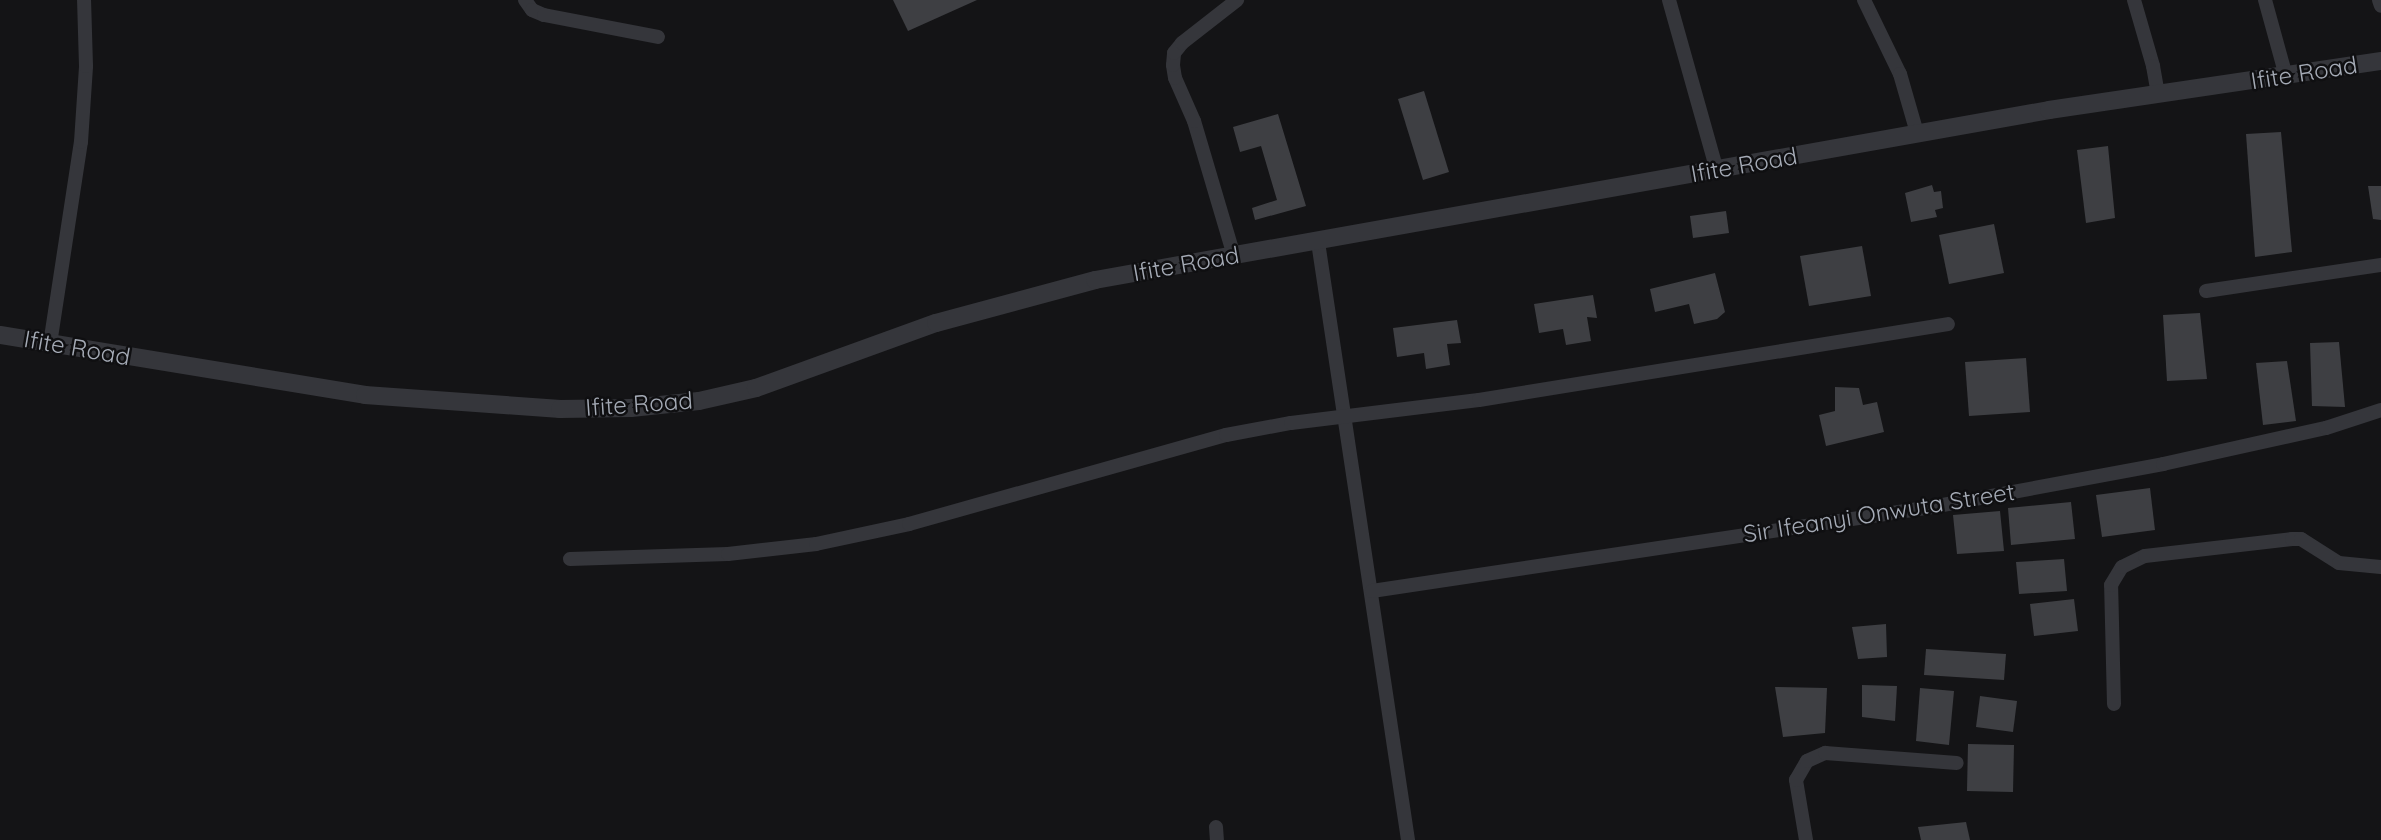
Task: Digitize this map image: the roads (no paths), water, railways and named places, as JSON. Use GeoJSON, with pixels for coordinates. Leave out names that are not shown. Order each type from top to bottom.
{"type":"FeatureCollection","features":[{"type":"Feature","properties":{"kind":"street"},"geometry":{"type":"LineString","coordinates":[[50,344],[81,142],[86,66],[84,0]]}},
{"type":"Feature","properties":{"kind":"street"},"geometry":{"type":"LineString","coordinates":[[525,0],[532,10],[544,15],[658,37]]}},
{"type":"Feature","properties":{"kind":"street"},"geometry":{"type":"LineString","coordinates":[[1234,256],[1194,121],[1173,65],[1174,53],[1182,43],[1237,0]]}},
{"type":"Feature","properties":{"kind":"street"},"geometry":{"type":"LineString","coordinates":[[1669,0],[1717,171]]}},
{"type":"Feature","properties":{"kind":"street"},"geometry":{"type":"LineString","coordinates":[[1864,0],[1900,74],[1917,133]]}},
{"type":"Feature","properties":{"kind":"street"},"geometry":{"type":"LineString","coordinates":[[2134,0],[2153,65],[2158,94]]}},
{"type":"Feature","properties":{"kind":"street"},"geometry":{"type":"LineString","coordinates":[[2265,0],[2286,76]]}},
{"type":"Feature","properties":{"kind":"street"},"geometry":{"type":"LineString","coordinates":[[2379,0],[2381,6]]}},
{"type":"Feature","properties":{"kind":"street","name":"Ifite Road"},"geometry":{"type":"LineString","coordinates":[[0,335],[365,395],[560,409],[631,408],[699,401],[756,388],[936,323],[1095,280],[1318,242],[1581,192],[1717,171],[1917,133],[2381,61]]}},
{"type":"Feature","properties":{"kind":"street"},"geometry":{"type":"LineString","coordinates":[[1318,242],[1408,840]]}},
{"type":"Feature","properties":{"kind":"street"},"geometry":{"type":"LineString","coordinates":[[2206,291],[2381,265]]}},
{"type":"Feature","properties":{"kind":"street"},"geometry":{"type":"LineString","coordinates":[[570,559],[727,554],[816,544],[909,524],[1226,435],[1479,400],[1948,324]]}},
{"type":"Feature","properties":{"kind":"street","name":"Sir Ifeanyi Onwuta Street"},"geometry":{"type":"LineString","coordinates":[[1371,590],[1932,507],[2163,464],[2326,428],[2381,410]]}},
{"type":"Feature","properties":{"kind":"street"},"geometry":{"type":"LineString","coordinates":[[2114,704],[2111,585],[2122,567],[2145,556],[2292,539],[2301,539],[2339,564],[2381,567]]}},
{"type":"Feature","properties":{"kind":"street"},"geometry":{"type":"LineString","coordinates":[[1806,840],[1796,780],[1807,761],[1825,753],[1957,764]]}}]}
